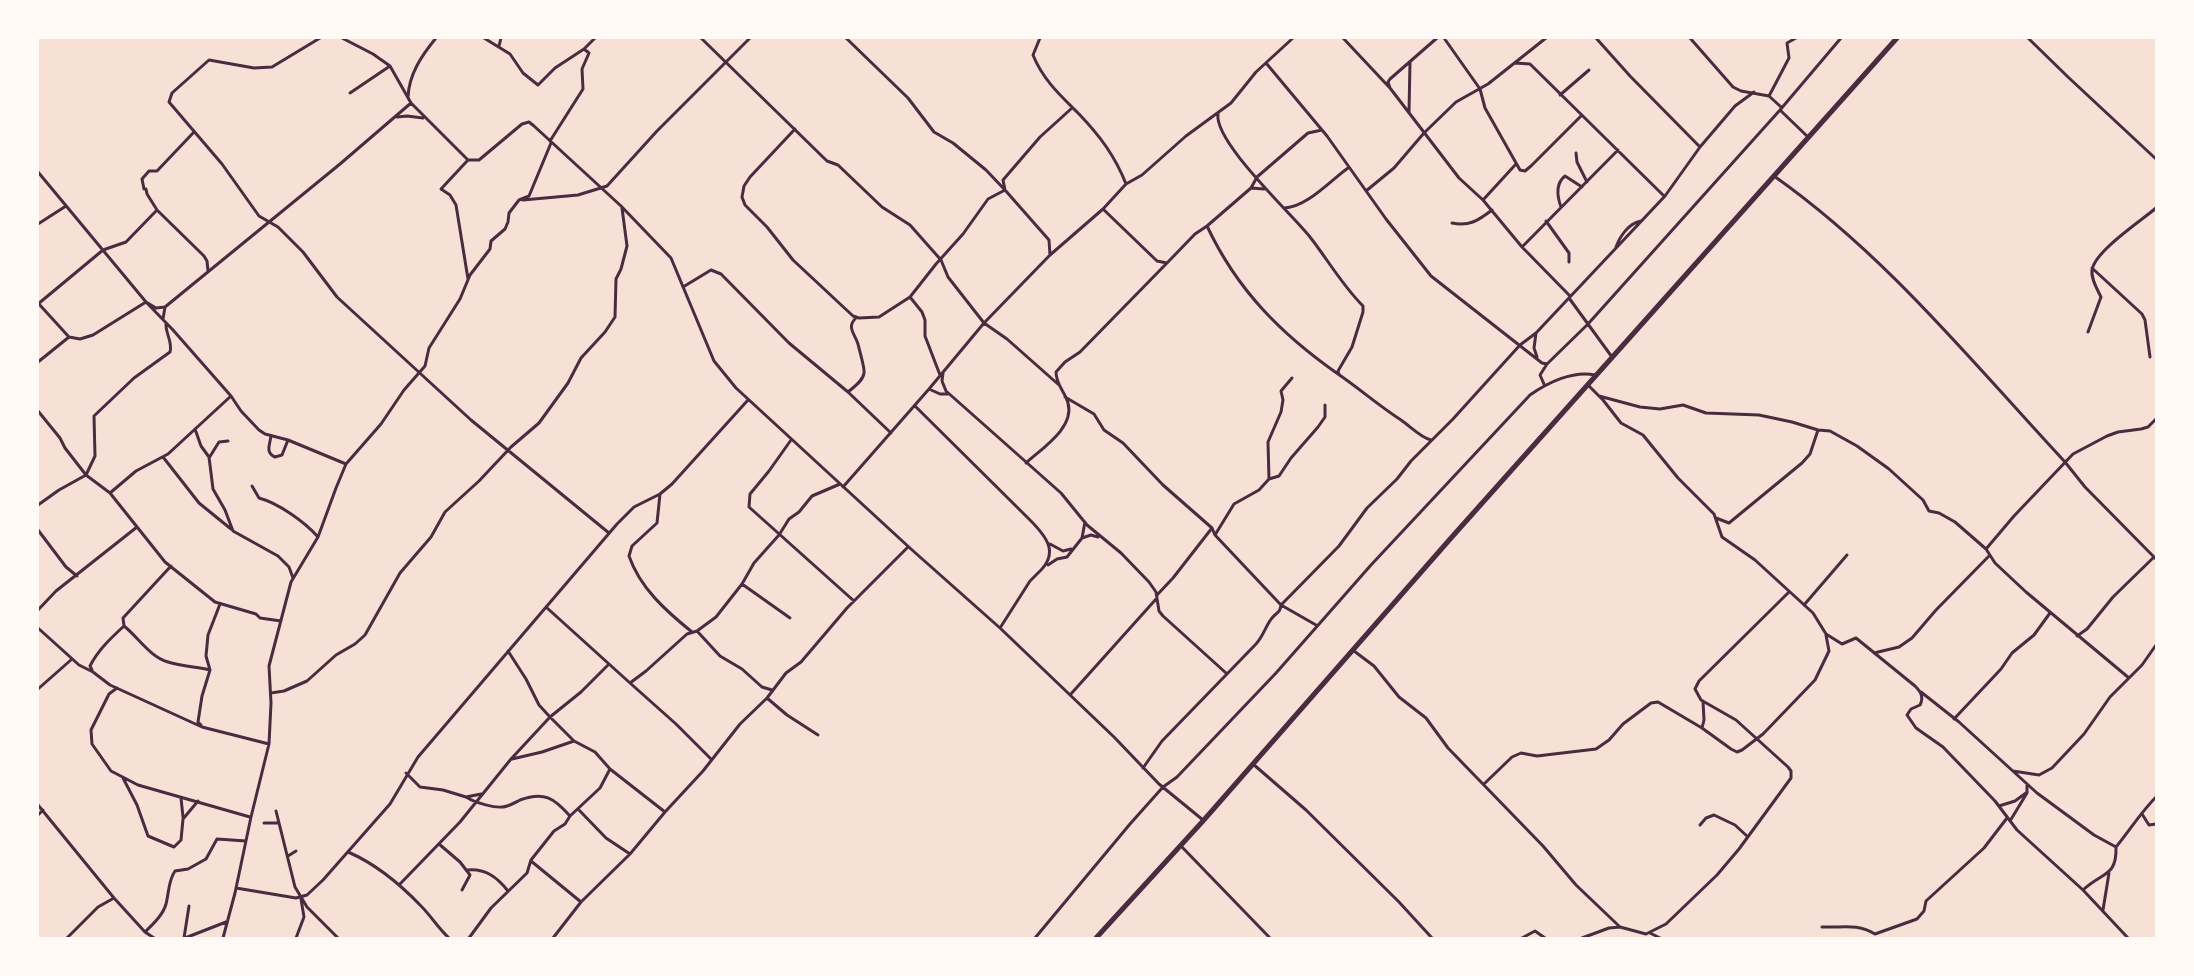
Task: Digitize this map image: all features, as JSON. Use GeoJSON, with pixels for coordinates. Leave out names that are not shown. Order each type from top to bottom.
{"type":"FeatureCollection","features":[{"type":"Feature","properties":{"kind":"highway"},"geometry":{"type":"LineString","coordinates":[[1096,939],[1897,38]]}},
{"type":"Feature","properties":{"kind":"street"},"geometry":{"type":"LineString","coordinates":[[320,38],[272,68],[254,68],[216,60],[207,61],[172,93],[169,99],[175,111],[222,164],[259,216],[270,222],[303,252],[337,297],[471,420],[609,533]]}},
{"type":"Feature","properties":{"kind":"street"},"geometry":{"type":"LineString","coordinates":[[342,38],[390,66],[410,101],[424,118],[468,160],[479,160],[521,125],[529,122],[602,188],[670,258],[714,361],[748,400],[1000,628],[1114,737],[1142,768],[1203,821]]}},
{"type":"Feature","properties":{"kind":"street"},"geometry":{"type":"LineString","coordinates":[[146,302],[156,308],[165,307],[395,118],[410,101],[410,84],[416,66],[436,38]]}},
{"type":"Feature","properties":{"kind":"street"},"geometry":{"type":"LineString","coordinates":[[484,38],[510,54],[526,76],[538,85],[555,68],[584,49],[595,38]]}},
{"type":"Feature","properties":{"kind":"street"},"geometry":{"type":"LineString","coordinates":[[499,46],[501,38]]}},
{"type":"Feature","properties":{"kind":"street"},"geometry":{"type":"LineString","coordinates":[[701,38],[828,161],[838,165],[882,207],[910,225],[941,260],[948,277],[984,323],[1007,339],[1059,386]]}},
{"type":"Feature","properties":{"kind":"street"},"geometry":{"type":"LineString","coordinates":[[519,200],[578,195],[611,183],[657,131],[750,38]]}},
{"type":"Feature","properties":{"kind":"street"},"geometry":{"type":"LineString","coordinates":[[846,38],[908,98],[934,132],[953,143],[986,170],[1005,190],[1049,240],[1050,255]]}},
{"type":"Feature","properties":{"kind":"street"},"geometry":{"type":"LineString","coordinates":[[1040,38],[1034,50],[1034,57],[1051,86],[1116,159],[1126,184]]}},
{"type":"Feature","properties":{"kind":"street"},"geometry":{"type":"LineString","coordinates":[[630,683],[646,672],[687,633],[695,632],[716,617],[742,584],[750,568],[779,535],[787,520],[799,512],[812,496],[842,485],[915,406],[984,323],[1050,255],[1103,209],[1126,184],[1142,175],[1186,136],[1218,114],[1236,98],[1256,72],[1293,38]]}},
{"type":"Feature","properties":{"kind":"street"},"geometry":{"type":"LineString","coordinates":[[1343,38],[1390,88],[1459,178],[1483,200],[1522,247],[1570,297],[1612,357]]}},
{"type":"Feature","properties":{"kind":"street"},"geometry":{"type":"LineString","coordinates":[[1390,88],[1388,82],[1390,79],[1437,38]]}},
{"type":"Feature","properties":{"kind":"street"},"geometry":{"type":"LineString","coordinates":[[1444,38],[1480,89],[1485,108],[1521,171],[1531,166],[1581,116]]}},
{"type":"Feature","properties":{"kind":"street"},"geometry":{"type":"LineString","coordinates":[[1366,192],[1394,168],[1424,133],[1456,102],[1480,89],[1546,38]]}},
{"type":"Feature","properties":{"kind":"street"},"geometry":{"type":"LineString","coordinates":[[1596,38],[1700,147]]}},
{"type":"Feature","properties":{"kind":"street"},"geometry":{"type":"LineString","coordinates":[[1690,38],[1733,87],[1741,91],[1768,96],[1808,136]]}},
{"type":"Feature","properties":{"kind":"street"},"geometry":{"type":"LineString","coordinates":[[1768,96],[1789,58],[1787,42],[1796,38]]}},
{"type":"Feature","properties":{"kind":"street"},"geometry":{"type":"LineString","coordinates":[[1544,385],[1540,375],[1547,364],[1588,324],[1841,38]]}},
{"type":"Feature","properties":{"kind":"street"},"geometry":{"type":"LineString","coordinates":[[2028,38],[2157,159]]}},
{"type":"Feature","properties":{"kind":"street"},"geometry":{"type":"LineString","coordinates":[[223,939],[269,744],[269,666],[293,578],[318,537],[346,464],[381,424],[404,390],[425,366],[429,348],[460,299],[478,263],[490,249],[491,241],[505,230],[509,213],[519,200],[529,195],[550,142],[583,89],[582,69],[589,53],[584,49]]}},
{"type":"Feature","properties":{"kind":"street"},"geometry":{"type":"LineString","coordinates":[[1528,51],[1530,64],[1665,196]]}},
{"type":"Feature","properties":{"kind":"street"},"geometry":{"type":"LineString","coordinates":[[1409,114],[1410,61]]}},
{"type":"Feature","properties":{"kind":"street"},"geometry":{"type":"LineString","coordinates":[[1266,63],[1322,130],[1366,192],[1431,276],[1542,363],[1547,364]]}},
{"type":"Feature","properties":{"kind":"street"},"geometry":{"type":"LineString","coordinates":[[1513,64],[1530,64]]}},
{"type":"Feature","properties":{"kind":"street"},"geometry":{"type":"LineString","coordinates":[[350,93],[390,66]]}},
{"type":"Feature","properties":{"kind":"street"},"geometry":{"type":"LineString","coordinates":[[1560,95],[1589,70]]}},
{"type":"Feature","properties":{"kind":"street"},"geometry":{"type":"LineString","coordinates":[[1142,768],[1162,741],[1265,633],[1271,619],[1280,611],[1281,605],[1339,546],[1367,508],[1454,419],[1520,345],[1536,333],[1642,221],[1665,196],[1700,147],[1735,106],[1754,92]]}},
{"type":"Feature","properties":{"kind":"street"},"geometry":{"type":"LineString","coordinates":[[1005,190],[1003,180],[1040,137],[1072,108]]}},
{"type":"Feature","properties":{"kind":"street"},"geometry":{"type":"LineString","coordinates":[[1218,114],[1218,126],[1229,143],[1265,189],[1308,234],[1346,288],[1363,306],[1352,347],[1338,374]]}},
{"type":"Feature","properties":{"kind":"street"},"geometry":{"type":"LineString","coordinates":[[395,118],[407,116],[424,118]]}},
{"type":"Feature","properties":{"kind":"street"},"geometry":{"type":"LineString","coordinates":[[795,129],[750,177],[744,186],[742,197],[745,205],[767,227],[787,253],[856,318]]}},
{"type":"Feature","properties":{"kind":"street"},"geometry":{"type":"LineString","coordinates":[[1026,462],[1062,429],[1068,413],[1068,404],[1056,377],[1059,368],[1080,352],[1195,234],[1251,188],[1257,177],[1308,133],[1322,130]]}},
{"type":"Feature","properties":{"kind":"street"},"geometry":{"type":"LineString","coordinates":[[194,132],[157,171],[148,171],[142,178],[144,189],[157,210],[207,261],[218,264]]}},
{"type":"Feature","properties":{"kind":"street"},"geometry":{"type":"LineString","coordinates":[[1522,247],[1618,150]]}},
{"type":"Feature","properties":{"kind":"street"},"geometry":{"type":"LineString","coordinates":[[1576,153],[1576,162],[1587,182]]}},
{"type":"Feature","properties":{"kind":"street"},"geometry":{"type":"LineString","coordinates":[[468,160],[441,189],[450,195],[456,205],[468,281]]}},
{"type":"Feature","properties":{"kind":"street"},"geometry":{"type":"LineString","coordinates":[[1483,200],[1516,164]]}},
{"type":"Feature","properties":{"kind":"street"},"geometry":{"type":"LineString","coordinates":[[1282,207],[1295,207],[1327,186],[1348,167]]}},
{"type":"Feature","properties":{"kind":"street"},"geometry":{"type":"LineString","coordinates":[[38,172],[146,302],[231,396],[253,424],[271,436],[288,440],[346,464]]}},
{"type":"Feature","properties":{"kind":"street"},"geometry":{"type":"LineString","coordinates":[[1773,175],[1810,201],[1897,279],[2065,462],[2085,487],[2155,558],[2113,597],[2087,629],[2077,636]]}},
{"type":"Feature","properties":{"kind":"street"},"geometry":{"type":"LineString","coordinates":[[1561,207],[1558,186],[1564,176],[1582,186]]}},
{"type":"Feature","properties":{"kind":"street"},"geometry":{"type":"LineString","coordinates":[[1251,188],[1265,189]]}},
{"type":"Feature","properties":{"kind":"street"},"geometry":{"type":"LineString","coordinates":[[848,392],[864,373],[858,342],[851,328],[852,322],[856,318],[879,317],[910,297],[979,215],[988,198],[1005,190]]}},
{"type":"Feature","properties":{"kind":"street"},"geometry":{"type":"LineString","coordinates":[[38,224],[66,206]]}},
{"type":"Feature","properties":{"kind":"street"},"geometry":{"type":"LineString","coordinates":[[270,693],[284,691],[308,681],[336,655],[365,635],[395,580],[430,537],[445,512],[539,423],[568,383],[581,358],[615,317],[616,279],[627,246],[622,207]]}},
{"type":"Feature","properties":{"kind":"street"},"geometry":{"type":"LineString","coordinates":[[2088,332],[2102,297],[2092,276],[2092,268],[2106,250],[2157,208]]}},
{"type":"Feature","properties":{"kind":"street"},"geometry":{"type":"LineString","coordinates":[[1103,209],[1157,261],[1167,263]]}},
{"type":"Feature","properties":{"kind":"street"},"geometry":{"type":"LineString","coordinates":[[146,302],[93,335],[80,339],[69,337],[38,304],[103,250],[126,242],[157,210]]}},
{"type":"Feature","properties":{"kind":"street"},"geometry":{"type":"LineString","coordinates":[[1452,223],[1472,224],[1492,210]]}},
{"type":"Feature","properties":{"kind":"street"},"geometry":{"type":"LineString","coordinates":[[1546,221],[1569,253],[1569,262]]}},
{"type":"Feature","properties":{"kind":"street"},"geometry":{"type":"LineString","coordinates":[[1207,226],[1222,257],[1274,322],[1306,352],[1384,410],[1431,440]]}},
{"type":"Feature","properties":{"kind":"street"},"geometry":{"type":"LineString","coordinates":[[207,261],[208,272]]}},
{"type":"Feature","properties":{"kind":"street"},"geometry":{"type":"LineString","coordinates":[[1157,261],[1159,272]]}},
{"type":"Feature","properties":{"kind":"street"},"geometry":{"type":"LineString","coordinates":[[2092,268],[2142,314],[2145,320],[2150,357]]}},
{"type":"Feature","properties":{"kind":"street"},"geometry":{"type":"LineString","coordinates":[[683,287],[711,270],[717,272],[789,343],[848,392],[891,433]]}},
{"type":"Feature","properties":{"kind":"street"},"geometry":{"type":"LineString","coordinates":[[910,297],[922,312],[925,336],[940,375]]}},
{"type":"Feature","properties":{"kind":"street"},"geometry":{"type":"LineString","coordinates":[[38,505],[86,475],[95,456],[94,416],[135,378],[170,352],[172,348],[166,332],[165,307]]}},
{"type":"Feature","properties":{"kind":"street"},"geometry":{"type":"LineString","coordinates":[[1536,333],[1534,348],[1538,359]]}},
{"type":"Feature","properties":{"kind":"street"},"geometry":{"type":"LineString","coordinates":[[38,363],[69,337]]}},
{"type":"Feature","properties":{"kind":"street"},"geometry":{"type":"LineString","coordinates":[[944,371],[943,385],[949,394],[1061,493],[1100,538],[1121,553],[1149,582],[1157,597],[1159,611],[1169,623],[1226,673]]}},
{"type":"Feature","properties":{"kind":"street"},"geometry":{"type":"LineString","coordinates":[[1035,939],[1163,787],[1177,777],[1276,674],[1466,461],[1530,395],[1544,385],[1574,376],[1597,375]]}},
{"type":"Feature","properties":{"kind":"street"},"geometry":{"type":"LineString","coordinates":[[1269,479],[1268,442],[1281,412],[1283,400],[1281,391],[1292,378]]}},
{"type":"Feature","properties":{"kind":"street"},"geometry":{"type":"LineString","coordinates":[[1588,385],[1621,423],[1643,435],[1678,478],[1716,518],[1729,523],[1802,463],[1810,454],[1818,430]]}},
{"type":"Feature","properties":{"kind":"street"},"geometry":{"type":"LineString","coordinates":[[929,390],[949,394]]}},
{"type":"Feature","properties":{"kind":"street"},"geometry":{"type":"LineString","coordinates":[[110,493],[136,471],[163,457],[205,422],[216,408],[231,396]]}},
{"type":"Feature","properties":{"kind":"street"},"geometry":{"type":"LineString","coordinates":[[1598,396],[1640,407],[1660,409],[1683,405],[1706,413],[1759,416],[1830,431],[1845,438],[1879,461],[1910,487],[1923,500],[1929,511],[1939,513],[1955,522],[1986,549],[1989,556],[2026,592],[2129,678]]}},
{"type":"Feature","properties":{"kind":"street"},"geometry":{"type":"LineString","coordinates":[[1065,397],[1095,414],[1104,430],[1123,443],[1163,485],[1212,528],[1281,605],[1317,626]]}},
{"type":"Feature","properties":{"kind":"street"},"geometry":{"type":"LineString","coordinates":[[236,888],[296,898],[307,895],[323,880],[390,804],[406,773],[418,757],[609,533],[634,507],[660,494],[680,477],[748,400]]}},
{"type":"Feature","properties":{"kind":"street"},"geometry":{"type":"LineString","coordinates":[[1215,534],[1234,504],[1259,490],[1269,479],[1279,476],[1325,417],[1325,405]]}},
{"type":"Feature","properties":{"kind":"street"},"geometry":{"type":"LineString","coordinates":[[915,406],[1034,524],[1049,543],[1063,551],[1072,549]]}},
{"type":"Feature","properties":{"kind":"street"},"geometry":{"type":"LineString","coordinates":[[38,411],[86,475],[110,493],[152,547],[196,588],[220,604],[256,614],[260,618],[281,621]]}},
{"type":"Feature","properties":{"kind":"street"},"geometry":{"type":"LineString","coordinates":[[1986,549],[2065,462],[2079,450],[2118,432],[2141,429],[2157,419]]}},
{"type":"Feature","properties":{"kind":"street"},"geometry":{"type":"LineString","coordinates":[[195,429],[202,448],[209,458],[213,489],[234,531]]}},
{"type":"Feature","properties":{"kind":"street"},"geometry":{"type":"LineString","coordinates":[[271,436],[269,451],[275,457],[282,455],[288,440]]}},
{"type":"Feature","properties":{"kind":"street"},"geometry":{"type":"LineString","coordinates":[[1423,437],[1423,449]]}},
{"type":"Feature","properties":{"kind":"street"},"geometry":{"type":"LineString","coordinates":[[791,440],[748,498],[749,507],[854,601]]}},
{"type":"Feature","properties":{"kind":"street"},"geometry":{"type":"LineString","coordinates":[[209,458],[219,442],[228,441]]}},
{"type":"Feature","properties":{"kind":"street"},"geometry":{"type":"LineString","coordinates":[[163,457],[199,503],[234,531],[278,556],[290,567],[293,578]]}},
{"type":"Feature","properties":{"kind":"street"},"geometry":{"type":"LineString","coordinates":[[252,486],[259,498],[272,502],[318,537]]}},
{"type":"Feature","properties":{"kind":"street"},"geometry":{"type":"LineString","coordinates":[[660,494],[657,523],[632,546],[629,556],[639,579],[647,590],[720,656],[742,669],[762,687],[772,690]]}},
{"type":"Feature","properties":{"kind":"street"},"geometry":{"type":"LineString","coordinates":[[1484,784],[1512,757],[1521,753],[1537,756],[1604,746],[1623,724],[1651,703],[1658,702],[1735,751],[1743,750],[1815,680],[1829,651],[1826,634],[1816,617],[1747,553],[1722,537],[1716,518]]}},
{"type":"Feature","properties":{"kind":"street"},"geometry":{"type":"LineString","coordinates":[[1082,538],[1085,522]]}},
{"type":"Feature","properties":{"kind":"street"},"geometry":{"type":"LineString","coordinates":[[38,610],[56,591],[137,527]]}},
{"type":"Feature","properties":{"kind":"street"},"geometry":{"type":"LineString","coordinates":[[1070,695],[1157,597],[1212,528]]}},
{"type":"Feature","properties":{"kind":"street"},"geometry":{"type":"LineString","coordinates":[[38,531],[66,567],[77,576]]}},
{"type":"Feature","properties":{"kind":"street"},"geometry":{"type":"LineString","coordinates":[[1038,573],[1057,558],[1066,557],[1082,538],[1091,535],[1100,538]]}},
{"type":"Feature","properties":{"kind":"street"},"geometry":{"type":"LineString","coordinates":[[1000,628],[1030,581],[1048,564],[1049,543]]}},
{"type":"Feature","properties":{"kind":"street"},"geometry":{"type":"LineString","coordinates":[[553,939],[580,902],[630,854],[664,812],[712,760],[740,724],[767,698],[786,673],[801,662],[826,631],[908,547]]}},
{"type":"Feature","properties":{"kind":"street"},"geometry":{"type":"LineString","coordinates":[[1804,605],[1847,555]]}},
{"type":"Feature","properties":{"kind":"street"},"geometry":{"type":"LineString","coordinates":[[1874,653],[1899,647],[1912,638],[1943,602],[1989,556]]}},
{"type":"Feature","properties":{"kind":"street"},"geometry":{"type":"LineString","coordinates":[[171,566],[123,618],[124,626],[161,659],[210,670]]}},
{"type":"Feature","properties":{"kind":"street"},"geometry":{"type":"LineString","coordinates":[[742,584],[790,618]]}},
{"type":"Feature","properties":{"kind":"street"},"geometry":{"type":"LineString","coordinates":[[1582,939],[1609,928],[1620,927],[1638,933],[1650,933],[1666,924],[1717,875],[1786,784],[1791,774],[1788,767],[1726,713],[1703,701],[1696,693],[1697,684],[1789,592]]}},
{"type":"Feature","properties":{"kind":"street"},"geometry":{"type":"LineString","coordinates":[[202,727],[198,722],[210,670],[206,656],[207,634],[220,604]]}},
{"type":"Feature","properties":{"kind":"street"},"geometry":{"type":"LineString","coordinates":[[546,607],[676,724],[712,760]]}},
{"type":"Feature","properties":{"kind":"street"},"geometry":{"type":"LineString","coordinates":[[1954,719],[2034,634],[2050,613]]}},
{"type":"Feature","properties":{"kind":"street"},"geometry":{"type":"LineString","coordinates":[[93,672],[90,666],[94,658],[124,626]]}},
{"type":"Feature","properties":{"kind":"street"},"geometry":{"type":"LineString","coordinates":[[38,628],[79,665],[117,688],[202,727],[269,744]]}},
{"type":"Feature","properties":{"kind":"street"},"geometry":{"type":"LineString","coordinates":[[38,638],[43,634]]}},
{"type":"Feature","properties":{"kind":"street"},"geometry":{"type":"LineString","coordinates":[[1826,634],[1842,644],[1856,638],[2027,783],[2094,835],[2116,847]]}},
{"type":"Feature","properties":{"kind":"street"},"geometry":{"type":"LineString","coordinates":[[2013,771],[2039,776],[2052,768],[2084,734],[2110,697],[2157,645]]}},
{"type":"Feature","properties":{"kind":"street"},"geometry":{"type":"LineString","coordinates":[[508,651],[540,705],[550,717],[574,741],[595,752],[610,769],[664,812]]}},
{"type":"Feature","properties":{"kind":"street"},"geometry":{"type":"LineString","coordinates":[[1354,651],[1374,666],[1399,697],[1426,718],[1449,748],[1544,846],[1576,885],[1620,927]]}},
{"type":"Feature","properties":{"kind":"street"},"geometry":{"type":"LineString","coordinates":[[38,689],[72,659]]}},
{"type":"Feature","properties":{"kind":"street"},"geometry":{"type":"LineString","coordinates":[[399,885],[476,803],[511,759],[550,717],[581,692],[609,664]]}},
{"type":"Feature","properties":{"kind":"street"},"geometry":{"type":"LineString","coordinates":[[117,688],[101,705],[92,725],[91,735],[92,744],[111,771],[123,778],[181,798],[250,817]]}},
{"type":"Feature","properties":{"kind":"street"},"geometry":{"type":"LineString","coordinates":[[1921,692],[1920,705],[1908,712],[1908,718],[1919,732],[1934,739],[1943,747],[1999,806],[2010,822],[2083,890],[2128,939]]}},
{"type":"Feature","properties":{"kind":"street"},"geometry":{"type":"LineString","coordinates":[[767,698],[818,735]]}},
{"type":"Feature","properties":{"kind":"street"},"geometry":{"type":"LineString","coordinates":[[1702,728],[1703,701]]}},
{"type":"Feature","properties":{"kind":"street"},"geometry":{"type":"LineString","coordinates":[[511,759],[574,741]]}},
{"type":"Feature","properties":{"kind":"street"},"geometry":{"type":"LineString","coordinates":[[1252,764],[1306,810],[1399,902],[1432,939]]}},
{"type":"Feature","properties":{"kind":"street"},"geometry":{"type":"LineString","coordinates":[[469,939],[491,908],[527,873],[531,860],[554,831],[565,824],[570,816],[600,788],[610,769]]}},
{"type":"Feature","properties":{"kind":"street"},"geometry":{"type":"LineString","coordinates":[[406,773],[420,787],[443,790],[476,803],[502,807],[532,796],[542,795],[559,803],[570,816]]}},
{"type":"Feature","properties":{"kind":"street"},"geometry":{"type":"LineString","coordinates":[[123,778],[150,838],[176,846],[181,840],[183,819],[181,798]]}},
{"type":"Feature","properties":{"kind":"street"},"geometry":{"type":"LineString","coordinates":[[2010,822],[2027,793],[2027,783]]}},
{"type":"Feature","properties":{"kind":"street"},"geometry":{"type":"LineString","coordinates":[[1999,806],[2006,805],[2027,793]]}},
{"type":"Feature","properties":{"kind":"street"},"geometry":{"type":"LineString","coordinates":[[465,797],[483,794]]}},
{"type":"Feature","properties":{"kind":"street"},"geometry":{"type":"LineString","coordinates":[[2103,911],[2109,873],[2117,859],[2116,847],[2157,797]]}},
{"type":"Feature","properties":{"kind":"street"},"geometry":{"type":"LineString","coordinates":[[183,819],[198,801]]}},
{"type":"Feature","properties":{"kind":"street"},"geometry":{"type":"LineString","coordinates":[[38,805],[114,898],[154,939]]}},
{"type":"Feature","properties":{"kind":"street"},"geometry":{"type":"LineString","coordinates":[[578,809],[597,830],[630,854]]}},
{"type":"Feature","properties":{"kind":"street"},"geometry":{"type":"LineString","coordinates":[[38,814],[43,810]]}},
{"type":"Feature","properties":{"kind":"street"},"geometry":{"type":"LineString","coordinates":[[276,811],[295,887],[307,907],[338,939]]}},
{"type":"Feature","properties":{"kind":"street"},"geometry":{"type":"LineString","coordinates":[[2142,814],[2149,825],[2157,824]]}},
{"type":"Feature","properties":{"kind":"street"},"geometry":{"type":"LineString","coordinates":[[1700,825],[1706,818],[1714,816],[1738,827],[1748,837]]}},
{"type":"Feature","properties":{"kind":"street"},"geometry":{"type":"LineString","coordinates":[[1822,927],[1854,926],[1867,929],[1875,934],[1917,919],[1924,911],[1926,901],[1984,848],[2007,818]]}},
{"type":"Feature","properties":{"kind":"street"},"geometry":{"type":"LineString","coordinates":[[264,824],[279,823]]}},
{"type":"Feature","properties":{"kind":"street"},"geometry":{"type":"LineString","coordinates":[[145,932],[159,917],[165,906],[169,884],[175,871],[207,859],[217,839],[246,841]]}},
{"type":"Feature","properties":{"kind":"street"},"geometry":{"type":"LineString","coordinates":[[439,844],[467,870],[470,876],[462,890]]}},
{"type":"Feature","properties":{"kind":"street"},"geometry":{"type":"LineString","coordinates":[[1180,846],[1270,939]]}},
{"type":"Feature","properties":{"kind":"street"},"geometry":{"type":"LineString","coordinates":[[288,856],[296,851]]}},
{"type":"Feature","properties":{"kind":"street"},"geometry":{"type":"LineString","coordinates":[[348,852],[369,861],[399,885],[421,905],[450,939]]}},
{"type":"Feature","properties":{"kind":"street"},"geometry":{"type":"LineString","coordinates":[[531,860],[580,902]]}},
{"type":"Feature","properties":{"kind":"street"},"geometry":{"type":"LineString","coordinates":[[467,870],[485,871],[508,891]]}},
{"type":"Feature","properties":{"kind":"street"},"geometry":{"type":"LineString","coordinates":[[2083,890],[2098,877],[2109,873]]}},
{"type":"Feature","properties":{"kind":"street"},"geometry":{"type":"LineString","coordinates":[[296,939],[304,917],[302,897]]}},
{"type":"Feature","properties":{"kind":"street"},"geometry":{"type":"LineString","coordinates":[[67,939],[98,907],[114,898]]}},
{"type":"Feature","properties":{"kind":"street"},"geometry":{"type":"LineString","coordinates":[[184,939],[189,906]]}},
{"type":"Feature","properties":{"kind":"street"},"geometry":{"type":"LineString","coordinates":[[184,939],[226,922]]}},
{"type":"Feature","properties":{"kind":"street"},"geometry":{"type":"LineString","coordinates":[[1522,939],[1535,931],[1545,939]]}},
{"type":"Feature","properties":{"kind":"street"},"geometry":{"type":"LineString","coordinates":[[1650,933],[1660,939]]}}]}
